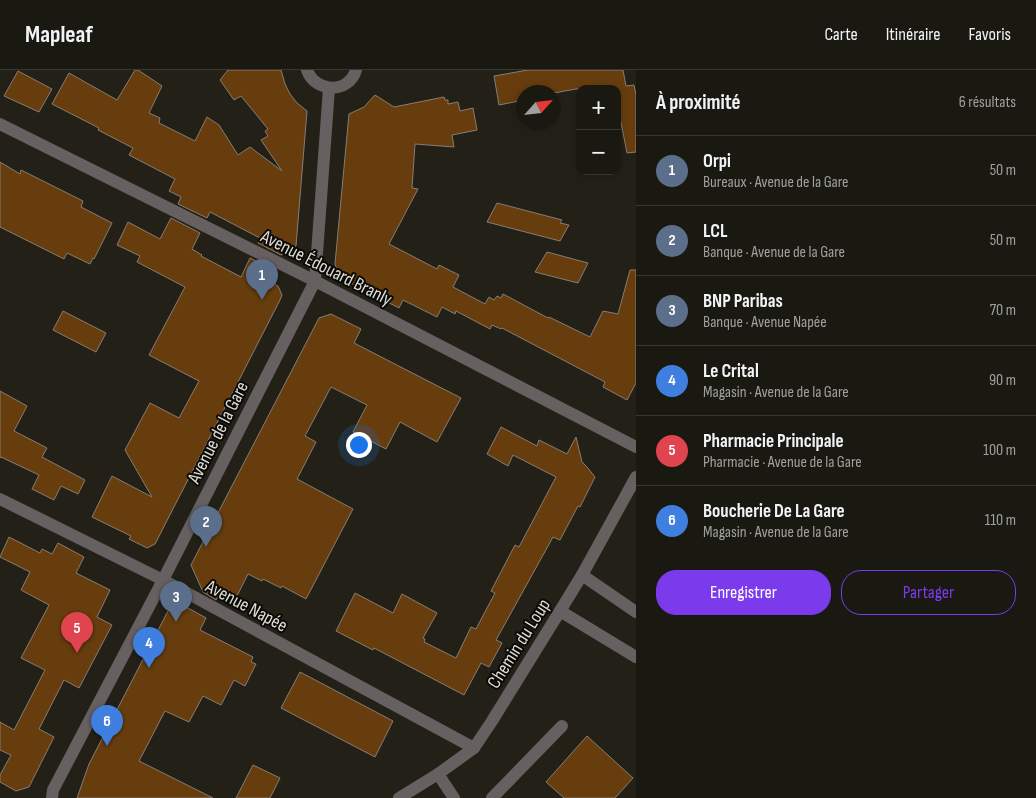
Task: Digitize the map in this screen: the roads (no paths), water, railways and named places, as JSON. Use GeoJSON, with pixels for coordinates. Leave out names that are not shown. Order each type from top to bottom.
{"type":"FeatureCollection","features":[{"type":"Feature","properties":{"kind":"street"},"geometry":{"type":"LineString","coordinates":[[307,70],[313,80],[328,88],[344,85],[350,80],[356,70]]}},
{"type":"Feature","properties":{"kind":"street","name":"Avenue de la Gare"},"geometry":{"type":"LineString","coordinates":[[52,798],[54,790],[315,281],[328,88]]}},
{"type":"Feature","properties":{"kind":"street","name":"Avenue Édouard Branly"},"geometry":{"type":"LineString","coordinates":[[0,124],[315,281],[636,447]]}},
{"type":"Feature","properties":{"kind":"street","name":"Chemin du Loup"},"geometry":{"type":"LineString","coordinates":[[400,798],[474,748],[582,575],[636,477]]}},
{"type":"Feature","properties":{"kind":"street","name":"Avenue Napée"},"geometry":{"type":"LineString","coordinates":[[0,499],[163,580],[474,748]]}},
{"type":"Feature","properties":{"kind":"street"},"geometry":{"type":"LineString","coordinates":[[582,575],[636,612]]}},
{"type":"Feature","properties":{"kind":"street"},"geometry":{"type":"LineString","coordinates":[[560,611],[636,657]]}},
{"type":"Feature","properties":{"kind":"street"},"geometry":{"type":"LineString","coordinates":[[492,798],[562,726]]}},
{"type":"Feature","properties":{"kind":"street"},"geometry":{"type":"LineString","coordinates":[[438,774],[454,798]]}},
{"type":"Feature","properties":{"kind":"place","name":"Orpi"},"geometry":{"type":"Point","coordinates":[262,300]}},
{"type":"Feature","properties":{"kind":"place","name":"LCL"},"geometry":{"type":"Point","coordinates":[206,547]}},
{"type":"Feature","properties":{"kind":"place","name":"BNP Paribas"},"geometry":{"type":"Point","coordinates":[176,622]}},
{"type":"Feature","properties":{"kind":"place","name":"Pharmacie Principale"},"geometry":{"type":"Point","coordinates":[77,653]}},
{"type":"Feature","properties":{"kind":"place","name":"Le Crital"},"geometry":{"type":"Point","coordinates":[149,668]}},
{"type":"Feature","properties":{"kind":"place","name":"Boucherie De La Gare"},"geometry":{"type":"Point","coordinates":[107,746]}}]}
